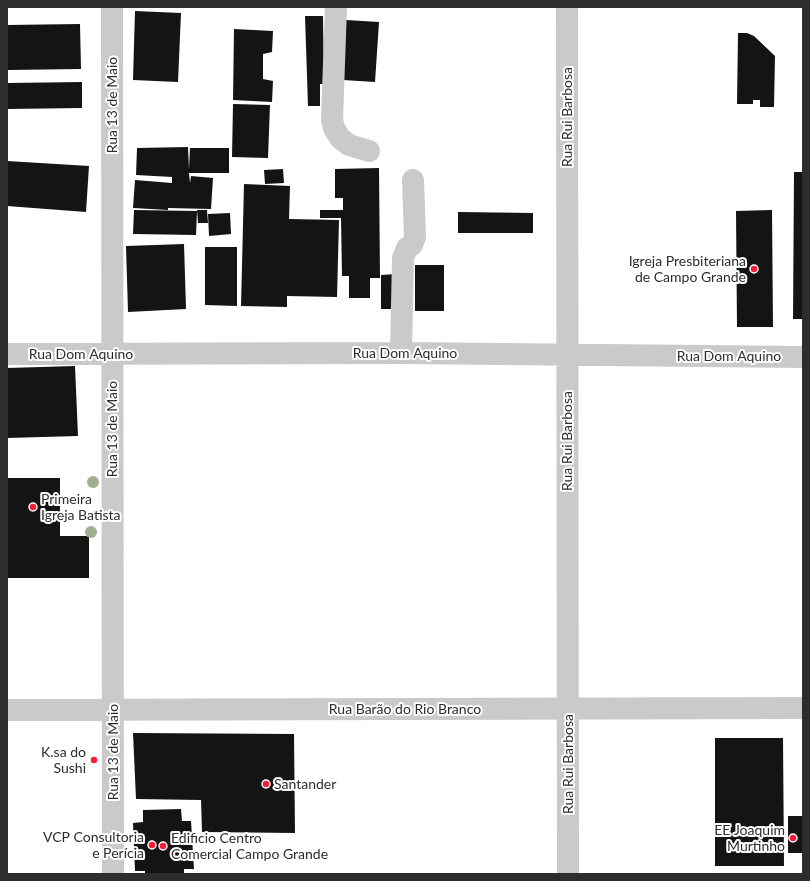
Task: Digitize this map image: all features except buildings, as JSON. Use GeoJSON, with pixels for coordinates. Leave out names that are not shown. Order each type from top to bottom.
{"type":"FeatureCollection","features":[{"type":"Feature","properties":{"kind":"street","name":"Rua 13 de Maio"},"geometry":{"type":"LineString","coordinates":[[112,7],[113,874]]}},
{"type":"Feature","properties":{"kind":"street"},"geometry":{"type":"LineString","coordinates":[[336,7],[332,120],[334,128],[340,138],[349,144],[369,151]]}},
{"type":"Feature","properties":{"kind":"street","name":"Rua Rui Barbosa"},"geometry":{"type":"LineString","coordinates":[[567,7],[568,874]]}},
{"type":"Feature","properties":{"kind":"street"},"geometry":{"type":"LineString","coordinates":[[401,353],[403,258],[407,248],[412,245],[415,237],[412,180]]}},
{"type":"Feature","properties":{"kind":"street","name":"Rua Dom Aquino"},"geometry":{"type":"LineString","coordinates":[[7,354],[401,353],[803,356]]}},
{"type":"Feature","properties":{"kind":"street","name":"Rua Barão do Rio Branco"},"geometry":{"type":"LineString","coordinates":[[7,710],[803,708]]}},
{"type":"Feature","properties":{"kind":"place","name":"Igreja Presbiteriana de Campo Grande"},"geometry":{"type":"Point","coordinates":[754,269]}},
{"type":"Feature","properties":{"kind":"place","name":"Primeira Igreja Batista"},"geometry":{"type":"Point","coordinates":[33,507]}},
{"type":"Feature","properties":{"kind":"place","name":"K.sa do Sushi"},"geometry":{"type":"Point","coordinates":[94,760]}},
{"type":"Feature","properties":{"kind":"place","name":"Santander"},"geometry":{"type":"Point","coordinates":[266,784]}},
{"type":"Feature","properties":{"kind":"place","name":"EE Joaquim Murtinho"},"geometry":{"type":"Point","coordinates":[793,838]}},
{"type":"Feature","properties":{"kind":"place","name":"VCP Consultoria e Perícia"},"geometry":{"type":"Point","coordinates":[152,845]}},
{"type":"Feature","properties":{"kind":"place","name":"Edificio Centro Comercial Campo Grande"},"geometry":{"type":"Point","coordinates":[163,846]}}]}
